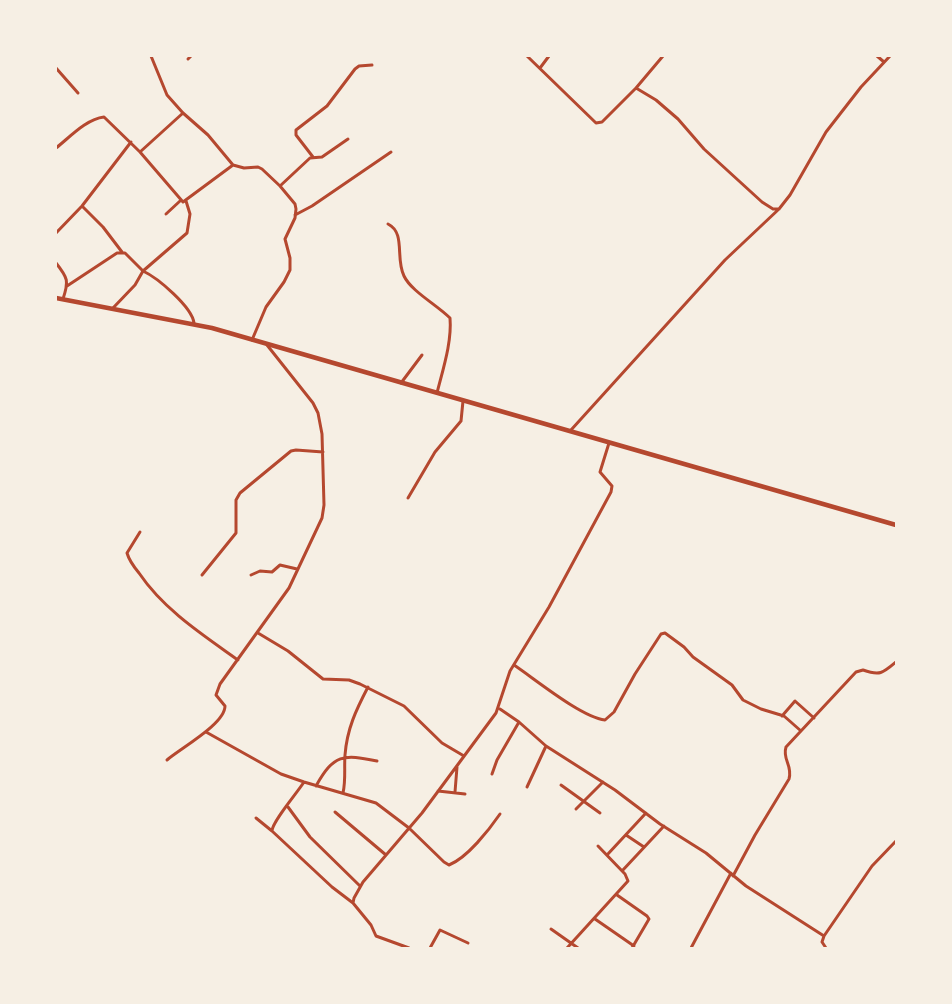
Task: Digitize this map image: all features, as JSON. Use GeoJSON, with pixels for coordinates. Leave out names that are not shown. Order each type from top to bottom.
{"type":"FeatureCollection","features":[{"type":"Feature","properties":{"kind":"main road"},"geometry":{"type":"LineString","coordinates":[[56,298],[194,324],[897,525]]}},
{"type":"Feature","properties":{"kind":"street"},"geometry":{"type":"LineString","coordinates":[[151,56],[167,95],[208,135],[233,165],[244,168],[258,167],[280,186],[295,204],[296,214],[285,239],[290,258],[290,270],[266,307],[252,340]]}},
{"type":"Feature","properties":{"kind":"street"},"geometry":{"type":"LineString","coordinates":[[188,59],[191,56]]}},
{"type":"Feature","properties":{"kind":"street"},"geometry":{"type":"LineString","coordinates":[[527,56],[597,123],[602,122],[636,88],[663,56]]}},
{"type":"Feature","properties":{"kind":"street"},"geometry":{"type":"LineString","coordinates":[[540,68],[549,56]]}},
{"type":"Feature","properties":{"kind":"street"},"geometry":{"type":"LineString","coordinates":[[877,56],[884,62]]}},
{"type":"Feature","properties":{"kind":"street"},"geometry":{"type":"LineString","coordinates":[[570,432],[725,260],[779,209],[790,195],[826,132],[890,56]]}},
{"type":"Feature","properties":{"kind":"street"},"geometry":{"type":"LineString","coordinates":[[314,157],[296,135],[296,130],[327,106],[355,69],[372,65]]}},
{"type":"Feature","properties":{"kind":"street"},"geometry":{"type":"LineString","coordinates":[[56,68],[78,93]]}},
{"type":"Feature","properties":{"kind":"street"},"geometry":{"type":"LineString","coordinates":[[636,88],[656,100],[678,119],[704,149],[762,202],[773,209],[779,209]]}},
{"type":"Feature","properties":{"kind":"street"},"geometry":{"type":"LineString","coordinates":[[140,152],[183,113]]}},
{"type":"Feature","properties":{"kind":"street"},"geometry":{"type":"LineString","coordinates":[[56,148],[81,128],[99,117],[104,117],[131,142],[180,201]]}},
{"type":"Feature","properties":{"kind":"street"},"geometry":{"type":"LineString","coordinates":[[280,186],[310,158],[320,158],[326,155],[348,139]]}},
{"type":"Feature","properties":{"kind":"street"},"geometry":{"type":"LineString","coordinates":[[56,233],[82,206],[131,142]]}},
{"type":"Feature","properties":{"kind":"street"},"geometry":{"type":"LineString","coordinates":[[296,214],[312,206],[391,152]]}},
{"type":"Feature","properties":{"kind":"street"},"geometry":{"type":"LineString","coordinates":[[166,214],[180,201],[186,201],[233,165]]}},
{"type":"Feature","properties":{"kind":"street"},"geometry":{"type":"LineString","coordinates":[[112,310],[135,285],[143,271],[188,233],[190,214],[186,201]]}},
{"type":"Feature","properties":{"kind":"street"},"geometry":{"type":"LineString","coordinates":[[82,206],[103,227],[122,252],[143,271],[155,278],[187,308],[193,316],[194,324]]}},
{"type":"Feature","properties":{"kind":"street"},"geometry":{"type":"LineString","coordinates":[[388,224],[395,227],[399,233],[399,260],[404,276],[410,285],[450,318],[451,325],[437,393]]}},
{"type":"Feature","properties":{"kind":"street"},"geometry":{"type":"LineString","coordinates":[[67,286],[122,252]]}},
{"type":"Feature","properties":{"kind":"street"},"geometry":{"type":"LineString","coordinates":[[56,263],[64,273],[67,286],[63,299]]}},
{"type":"Feature","properties":{"kind":"street"},"geometry":{"type":"LineString","coordinates":[[167,760],[206,732],[225,711],[225,706],[216,695],[220,684],[289,588],[322,518],[324,505],[322,452],[318,413],[267,345]]}},
{"type":"Feature","properties":{"kind":"street"},"geometry":{"type":"LineString","coordinates":[[401,383],[423,355]]}},
{"type":"Feature","properties":{"kind":"street"},"geometry":{"type":"LineString","coordinates":[[408,498],[435,452],[460,421],[463,401]]}},
{"type":"Feature","properties":{"kind":"street"},"geometry":{"type":"LineString","coordinates":[[353,903],[360,886],[409,828],[499,709],[514,665],[549,607],[611,492],[612,486],[600,472],[609,443]]}},
{"type":"Feature","properties":{"kind":"street"},"geometry":{"type":"LineString","coordinates":[[202,575],[236,533],[236,500],[240,493],[291,451],[322,452]]}},
{"type":"Feature","properties":{"kind":"street"},"geometry":{"type":"LineString","coordinates":[[140,532],[127,553],[150,590],[203,635],[238,660]]}},
{"type":"Feature","properties":{"kind":"street"},"geometry":{"type":"LineString","coordinates":[[252,575],[260,571],[272,572],[280,565],[297,569]]}},
{"type":"Feature","properties":{"kind":"street"},"geometry":{"type":"LineString","coordinates":[[258,633],[288,651],[323,679],[349,680],[404,706],[442,743],[464,756]]}},
{"type":"Feature","properties":{"kind":"street"},"geometry":{"type":"LineString","coordinates":[[514,665],[580,710],[605,720],[614,712],[641,664],[661,634],[665,633],[732,685],[743,700],[782,716],[801,731]]}},
{"type":"Feature","properties":{"kind":"street"},"geometry":{"type":"LineString","coordinates":[[691,948],[789,779],[791,769],[785,757],[785,750],[856,672],[863,670],[880,674],[897,662]]}},
{"type":"Feature","properties":{"kind":"street"},"geometry":{"type":"LineString","coordinates":[[343,793],[346,777],[345,757],[351,722],[368,687]]}},
{"type":"Feature","properties":{"kind":"street"},"geometry":{"type":"LineString","coordinates":[[782,716],[795,701],[814,718]]}},
{"type":"Feature","properties":{"kind":"street"},"geometry":{"type":"LineString","coordinates":[[499,709],[519,722],[546,746],[603,782],[824,936]]}},
{"type":"Feature","properties":{"kind":"street"},"geometry":{"type":"LineString","coordinates":[[492,774],[497,760],[519,722]]}},
{"type":"Feature","properties":{"kind":"street"},"geometry":{"type":"LineString","coordinates":[[206,732],[263,765],[304,782],[376,803],[409,828],[444,862],[451,865],[477,843],[500,814]]}},
{"type":"Feature","properties":{"kind":"street"},"geometry":{"type":"LineString","coordinates":[[527,787],[546,746]]}},
{"type":"Feature","properties":{"kind":"street"},"geometry":{"type":"LineString","coordinates":[[316,786],[331,764],[345,757],[354,756],[377,761]]}},
{"type":"Feature","properties":{"kind":"street"},"geometry":{"type":"LineString","coordinates":[[455,792],[458,765]]}},
{"type":"Feature","properties":{"kind":"street"},"geometry":{"type":"LineString","coordinates":[[272,831],[273,823],[288,807],[304,782]]}},
{"type":"Feature","properties":{"kind":"street"},"geometry":{"type":"LineString","coordinates":[[576,809],[603,782]]}},
{"type":"Feature","properties":{"kind":"street"},"geometry":{"type":"LineString","coordinates":[[561,785],[600,813]]}},
{"type":"Feature","properties":{"kind":"street"},"geometry":{"type":"LineString","coordinates":[[438,790],[465,794]]}},
{"type":"Feature","properties":{"kind":"street"},"geometry":{"type":"LineString","coordinates":[[288,807],[310,837],[338,867],[360,886]]}},
{"type":"Feature","properties":{"kind":"street"},"geometry":{"type":"LineString","coordinates":[[335,812],[386,855]]}},
{"type":"Feature","properties":{"kind":"street"},"geometry":{"type":"LineString","coordinates":[[607,855],[646,813]]}},
{"type":"Feature","properties":{"kind":"street"},"geometry":{"type":"LineString","coordinates":[[256,818],[332,887],[353,903],[376,936],[409,948]]}},
{"type":"Feature","properties":{"kind":"street"},"geometry":{"type":"LineString","coordinates":[[622,871],[664,826]]}},
{"type":"Feature","properties":{"kind":"street"},"geometry":{"type":"LineString","coordinates":[[626,834],[644,847]]}},
{"type":"Feature","properties":{"kind":"street"},"geometry":{"type":"LineString","coordinates":[[825,948],[822,942],[824,936],[872,866],[897,841]]}},
{"type":"Feature","properties":{"kind":"street"},"geometry":{"type":"LineString","coordinates":[[567,948],[628,881],[626,874],[598,846]]}},
{"type":"Feature","properties":{"kind":"street"},"geometry":{"type":"LineString","coordinates":[[595,919],[633,947],[645,928],[648,918],[617,895]]}},
{"type":"Feature","properties":{"kind":"street"},"geometry":{"type":"LineString","coordinates":[[551,929],[578,948]]}},
{"type":"Feature","properties":{"kind":"street"},"geometry":{"type":"LineString","coordinates":[[430,948],[440,930],[468,943]]}}]}
